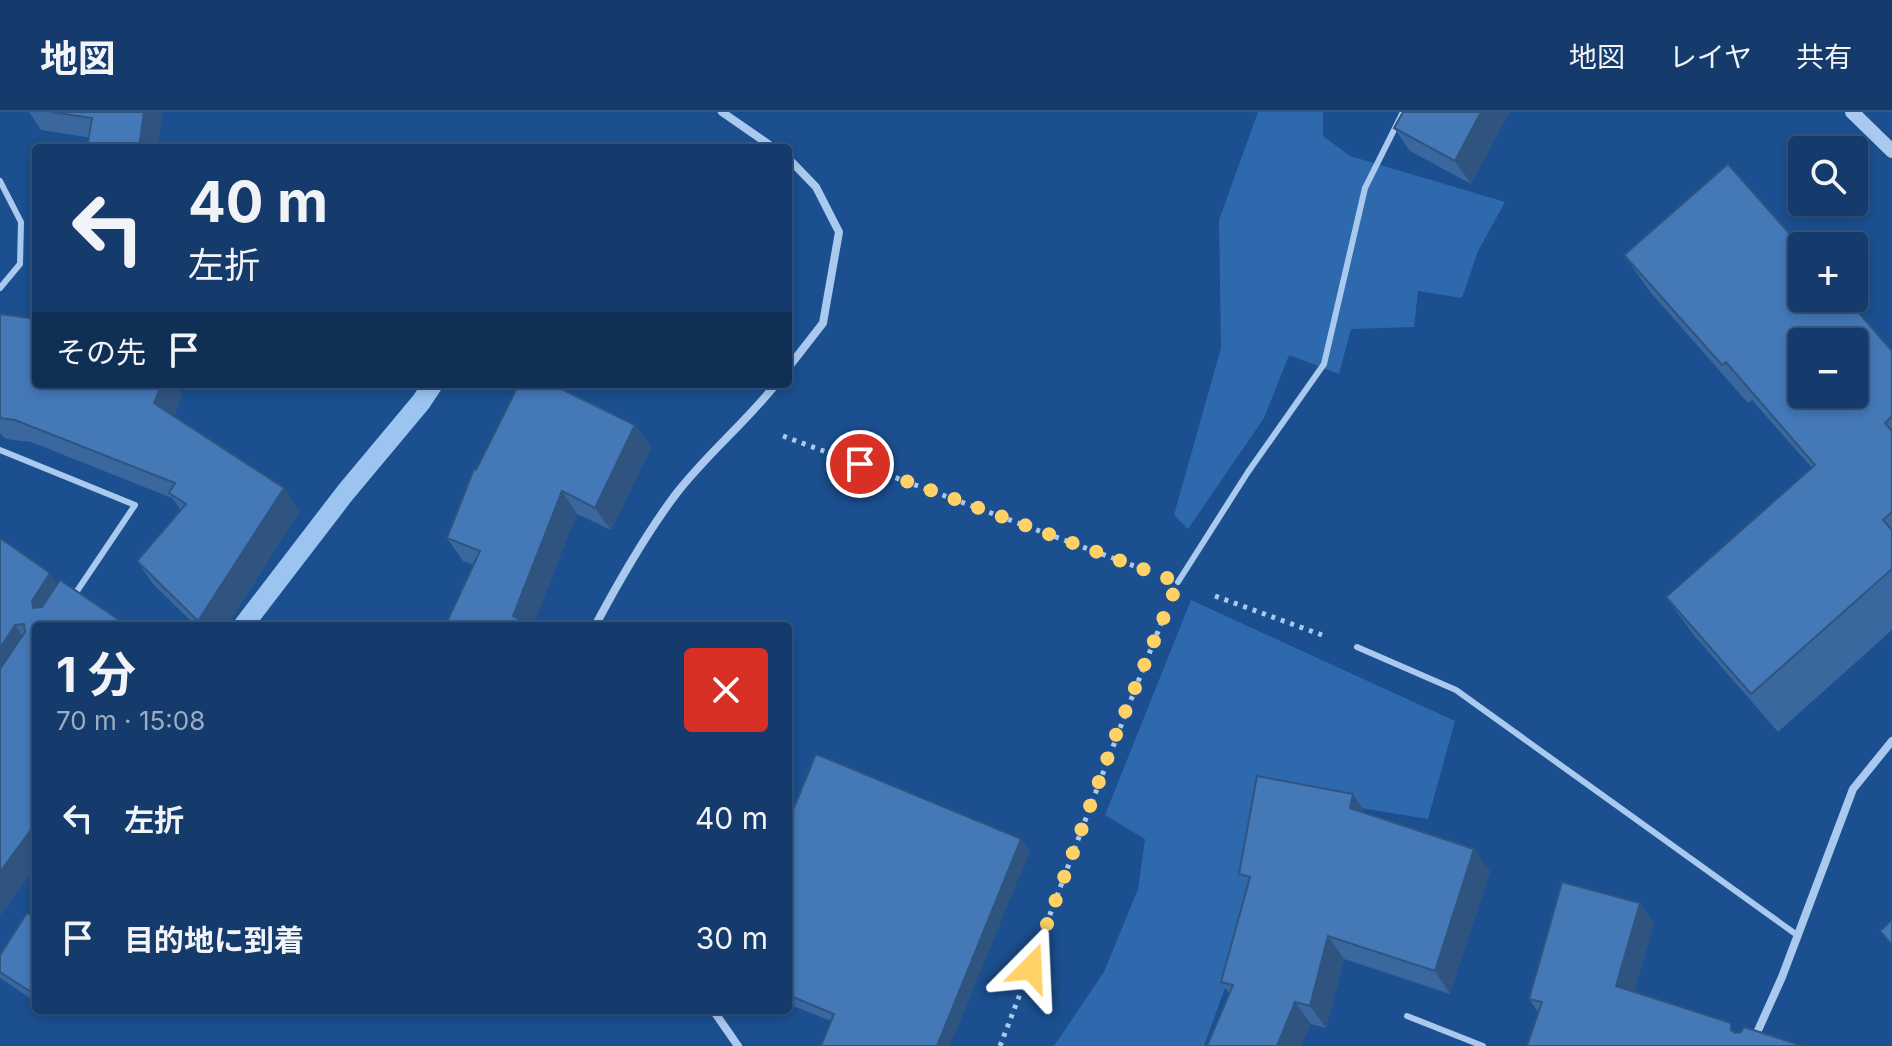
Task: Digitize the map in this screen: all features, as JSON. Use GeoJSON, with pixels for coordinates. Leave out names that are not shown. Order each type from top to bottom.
{"type":"FeatureCollection","features":[{"type":"Feature","properties":{"kind":"street"},"geometry":{"type":"LineString","coordinates":[[722,112],[768,144]]}},
{"type":"Feature","properties":{"kind":"street"},"geometry":{"type":"LineString","coordinates":[[1852,112],[1892,151]]}},
{"type":"Feature","properties":{"kind":"street"},"geometry":{"type":"LineString","coordinates":[[792,162],[816,187],[839,232],[823,323],[792,363]]}},
{"type":"Feature","properties":{"kind":"street"},"geometry":{"type":"LineString","coordinates":[[597,622],[619,580],[677,493],[773,388]]}},
{"type":"Feature","properties":{"kind":"street"},"geometry":{"type":"LineString","coordinates":[[1751,1046],[1782,977],[1853,789],[1892,741]]}},
{"type":"Feature","properties":{"kind":"street"},"geometry":{"type":"LineString","coordinates":[[716,1014],[738,1046]]}},
{"type":"Feature","properties":{"kind":"lane"},"geometry":{"type":"LineString","coordinates":[[1178,582],[1248,472],[1324,364],[1365,188],[1403,112]]}},
{"type":"Feature","properties":{"kind":"lane"},"geometry":{"type":"LineString","coordinates":[[0,181],[21,222],[20,264],[0,288]]}},
{"type":"Feature","properties":{"kind":"lane"},"geometry":{"type":"LineString","coordinates":[[0,450],[135,505],[69,602]]}},
{"type":"Feature","properties":{"kind":"lane"},"geometry":{"type":"LineString","coordinates":[[1357,647],[1456,690],[1797,935]]}},
{"type":"Feature","properties":{"kind":"lane"},"geometry":{"type":"LineString","coordinates":[[1407,1016],[1483,1046]]}},
{"type":"Feature","properties":{"kind":"path"},"geometry":{"type":"LineString","coordinates":[[745,421],[1298,626]]}},
{"type":"Feature","properties":{"kind":"path"},"geometry":{"type":"LineString","coordinates":[[1000,1046],[1117,732],[1178,582]]}},
{"type":"Feature","properties":{"kind":"shaded area"},"geometry":{"type":"Polygon","coordinates":[[[1258,112],[1323,112],[1323,136],[1350,156],[1505,202],[1478,251],[1462,298],[1418,291],[1414,327],[1351,329],[1339,374],[1289,355],[1264,418],[1188,529],[1174,515],[1221,348],[1219,220],[1258,112]]]}},
{"type":"Feature","properties":{"kind":"shaded area"},"geometry":{"type":"Polygon","coordinates":[[[1191,600],[1455,721],[1428,819],[1263,792],[1242,941],[1204,1046],[1054,1046],[1104,972],[1138,889],[1145,839],[1105,815],[1191,600]]]}},
{"type":"Feature","properties":{"kind":"building"},"geometry":{"type":"Polygon","coordinates":[[[51,112],[144,112],[140,144],[88,144],[92,118],[51,112]]]}},
{"type":"Feature","properties":{"kind":"building"},"geometry":{"type":"Polygon","coordinates":[[[1403,112],[1481,112],[1455,161],[1394,128],[1403,112]]]}},
{"type":"Feature","properties":{"kind":"building"},"geometry":{"type":"Polygon","coordinates":[[[1728,164],[1788,232],[1788,312],[1858,312],[1892,351],[1892,416],[1885,423],[1892,431],[1892,512],[1883,520],[1892,530],[1892,569],[1751,694],[1666,597],[1815,465],[1726,362],[1722,365],[1624,255],[1728,164]]]}},
{"type":"Feature","properties":{"kind":"building"},"geometry":{"type":"Polygon","coordinates":[[[0,314],[32,318],[32,388],[160,388],[154,403],[284,488],[198,621],[137,561],[186,504],[169,493],[175,483],[15,420],[0,418],[0,314]]]}},
{"type":"Feature","properties":{"kind":"building"},"geometry":{"type":"Polygon","coordinates":[[[517,388],[559,388],[635,425],[595,508],[562,491],[513,616],[524,622],[447,622],[480,551],[447,538],[476,470],[517,388]]]}},
{"type":"Feature","properties":{"kind":"building"},"geometry":{"type":"Polygon","coordinates":[[[0,538],[50,573],[32,601],[33,608],[42,607],[60,580],[122,622],[32,622],[32,828],[0,872],[0,669],[25,632],[24,624],[15,625],[0,648],[0,538]]]}},
{"type":"Feature","properties":{"kind":"building"},"geometry":{"type":"Polygon","coordinates":[[[816,754],[1021,839],[937,1046],[821,1046],[834,1014],[792,997],[792,812],[816,754]]]}},
{"type":"Feature","properties":{"kind":"building"},"geometry":{"type":"Polygon","coordinates":[[[1257,776],[1353,794],[1350,808],[1474,849],[1435,971],[1328,936],[1310,1006],[1295,1002],[1277,1046],[1207,1046],[1233,985],[1221,982],[1250,877],[1239,874],[1257,776]]]}},
{"type":"Feature","properties":{"kind":"building"},"geometry":{"type":"Polygon","coordinates":[[[1562,882],[1640,903],[1616,986],[1731,1023],[1731,1030],[1735,1033],[1741,1032],[1744,1027],[1803,1046],[1527,1046],[1542,1002],[1529,999],[1562,882]]]}},
{"type":"Feature","properties":{"kind":"building"},"geometry":{"type":"Polygon","coordinates":[[[27,913],[32,916],[32,992],[0,972],[0,955],[27,913]]]}},
{"type":"Feature","properties":{"kind":"building"},"geometry":{"type":"Polygon","coordinates":[[[1892,920],[1892,945],[1880,931],[1892,920]]]}},
{"type":"Feature","properties":{"kind":"waterway"},"geometry":{"type":"LineString","coordinates":[[246,622],[430,388]]}},
{"type":"Feature","properties":{"kind":"route"},"geometry":{"type":"LineString","coordinates":[[860,464],[1178,582],[1117,732],[1031,968]]}}]}
